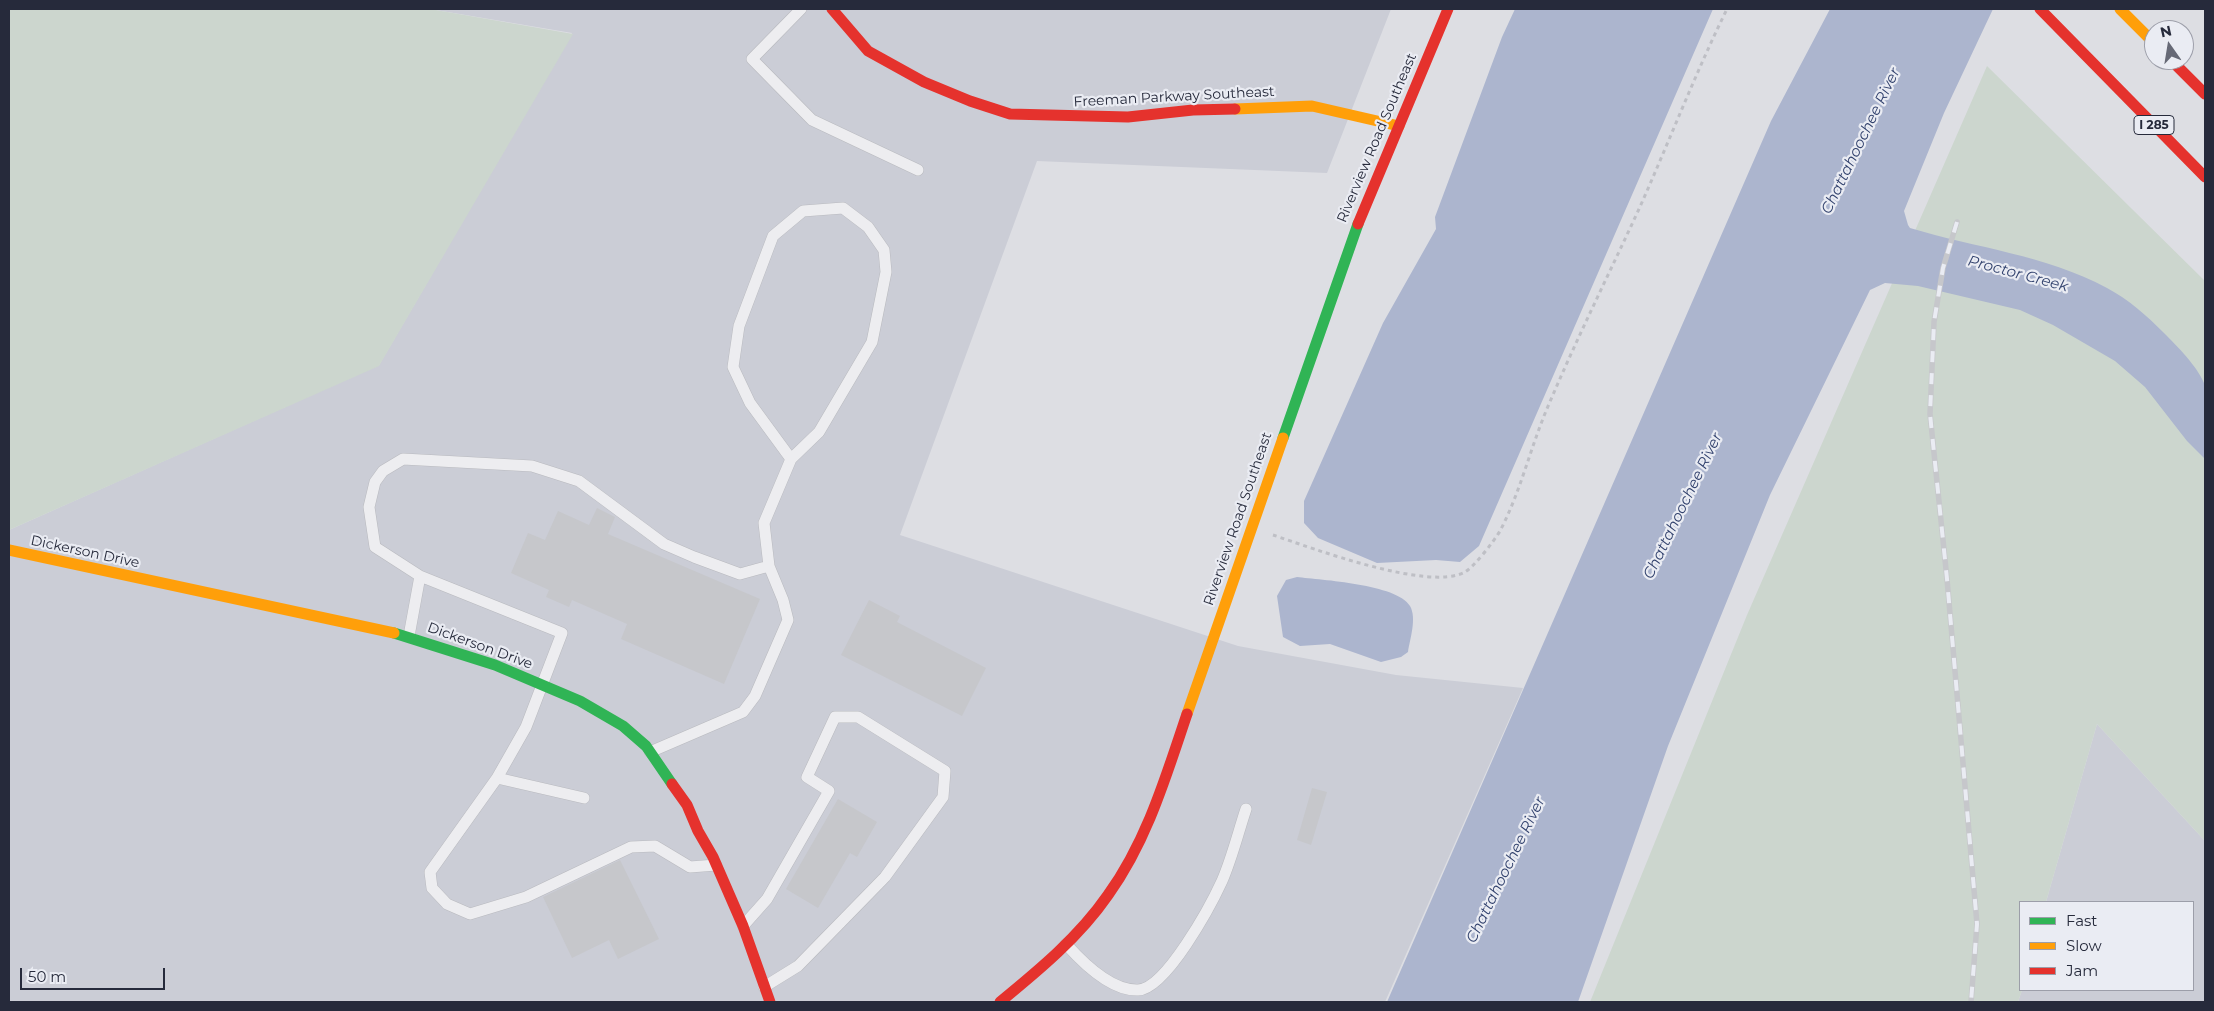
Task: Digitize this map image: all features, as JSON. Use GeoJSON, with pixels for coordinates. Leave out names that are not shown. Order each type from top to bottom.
{"type":"FeatureCollection","features":[{"type":"Feature","properties":{"kind":"main road","name":"Freeman Parkway Southeast"},"geometry":{"type":"LineString","coordinates":[[832,9],[868,51],[924,82],[970,101],[1010,114],[1068,117],[1128,116],[1202,110],[1312,106],[1399,126]]}},
{"type":"Feature","properties":{"kind":"main road","name":"Riverview Road Southeast"},"geometry":{"type":"LineString","coordinates":[[1000,1002],[1078,932],[1108,896],[1136,851],[1156,804],[1325,312],[1363,209],[1448,9]]}},
{"type":"Feature","properties":{"kind":"main road","name":"I 285"},"geometry":{"type":"LineString","coordinates":[[2040,9],[2205,177]]}},
{"type":"Feature","properties":{"kind":"main road"},"geometry":{"type":"LineString","coordinates":[[2120,9],[2144,33]]}},
{"type":"Feature","properties":{"kind":"main road"},"geometry":{"type":"LineString","coordinates":[[2181,70],[2205,94]]}},
{"type":"Feature","properties":{"kind":"main road","name":"Dickerson Drive"},"geometry":{"type":"LineString","coordinates":[[9,550],[409,636],[495,665],[543,685],[580,701],[623,726],[650,752],[688,805],[698,831],[716,865],[743,926],[770,1002]]}},
{"type":"Feature","properties":{"kind":"lane"},"geometry":{"type":"LineString","coordinates":[[801,9],[752,59],[812,120],[918,170]]}},
{"type":"Feature","properties":{"kind":"lane"},"geometry":{"type":"LineString","coordinates":[[650,752],[743,712],[754,696],[788,620],[783,600],[769,566],[764,523],[790,459],[819,432],[872,342],[886,272],[884,250],[868,227],[843,208],[803,211],[773,236],[739,326],[733,367],[750,403],[790,459]]}},
{"type":"Feature","properties":{"kind":"lane"},"geometry":{"type":"LineString","coordinates":[[716,865],[690,867],[655,846],[631,847],[526,897],[470,914],[448,904],[432,888],[430,872],[497,778],[526,727],[562,633],[420,576],[375,547],[369,507],[375,482],[383,471],[403,460],[532,466],[579,481],[664,544],[694,557],[740,574],[769,566]]}},
{"type":"Feature","properties":{"kind":"lane"},"geometry":{"type":"LineString","coordinates":[[409,636],[420,576]]}},
{"type":"Feature","properties":{"kind":"lane"},"geometry":{"type":"LineString","coordinates":[[743,926],[767,899],[830,791],[807,776],[835,717],[858,716],[945,771],[944,797],[885,877],[798,966],[764,986]]}},
{"type":"Feature","properties":{"kind":"lane"},"geometry":{"type":"LineString","coordinates":[[497,778],[584,798]]}},
{"type":"Feature","properties":{"kind":"lane"},"geometry":{"type":"LineString","coordinates":[[1066,944],[1089,969],[1117,985],[1138,990],[1156,983],[1184,950],[1222,881],[1246,809]]}},
{"type":"Feature","properties":{"kind":"path"},"geometry":{"type":"LineString","coordinates":[[1251,528],[1361,565],[1410,574],[1448,576],[1466,572],[1499,532],[1521,481],[1551,399],[1639,210],[1728,9]]}},
{"type":"Feature","properties":{"kind":"shaded area"},"geometry":{"type":"Polygon","coordinates":[[[9,9],[430,9],[573,34],[379,366],[9,530],[9,9]]]}},
{"type":"Feature","properties":{"kind":"shaded area"},"geometry":{"type":"Polygon","coordinates":[[[430,9],[1391,9],[1327,173],[1037,161],[900,535],[1238,646],[1396,675],[1523,688],[1385,1002],[9,1002],[9,530],[379,365],[572,33],[430,9]]]}},
{"type":"Feature","properties":{"kind":"shaded area"},"geometry":{"type":"Polygon","coordinates":[[[1987,66],[2205,281],[2205,841],[2097,724],[2046,901],[2019,901],[2019,991],[2022,991],[2018,1002],[1590,1002],[1747,615],[1987,66]]]}},
{"type":"Feature","properties":{"kind":"shaded area"},"geometry":{"type":"Polygon","coordinates":[[[2097,724],[2205,841],[2205,1002],[2018,1002],[2022,991],[2194,991],[2194,901],[2046,901],[2097,724]]]}},
{"type":"Feature","properties":{"kind":"water"},"geometry":{"type":"Polygon","coordinates":[[[1515,9],[1713,9],[1479,546],[1460,562],[1436,560],[1377,563],[1318,538],[1304,523],[1304,501],[1383,323],[1436,229],[1435,217],[1502,37],[1515,9]]]}},
{"type":"Feature","properties":{"kind":"water"},"geometry":{"type":"Polygon","coordinates":[[[1830,9],[1993,9],[1944,113],[1904,211],[1908,225],[1910,228],[2010,253],[2060,268],[2107,288],[2137,308],[2181,350],[2197,370],[2204,383],[2206,407],[2205,459],[2187,441],[2145,387],[2115,361],[2053,325],[2020,310],[1918,286],[1885,283],[1870,290],[1770,495],[1668,746],[1578,1002],[1387,1002],[1771,121],[1830,9]]]}},
{"type":"Feature","properties":{"kind":"water"},"geometry":{"type":"Polygon","coordinates":[[[1297,577],[1358,584],[1390,593],[1402,599],[1410,606],[1413,616],[1408,652],[1401,657],[1381,662],[1330,644],[1300,646],[1283,637],[1277,596],[1286,580],[1297,577]]]}},
{"type":"Feature","properties":{"kind":"building"},"geometry":{"type":"Polygon","coordinates":[[[597,508],[615,517],[608,534],[760,599],[724,684],[621,639],[627,624],[572,600],[569,607],[546,597],[549,590],[511,573],[528,533],[545,540],[558,511],[589,525],[597,508]]]}},
{"type":"Feature","properties":{"kind":"building"},"geometry":{"type":"Polygon","coordinates":[[[869,600],[900,616],[897,622],[986,668],[962,716],[841,655],[869,600]]]}},
{"type":"Feature","properties":{"kind":"building"},"geometry":{"type":"Polygon","coordinates":[[[1312,788],[1327,792],[1311,845],[1297,840],[1312,788]]]}},
{"type":"Feature","properties":{"kind":"building"},"geometry":{"type":"Polygon","coordinates":[[[838,799],[877,822],[857,857],[850,853],[818,908],[786,889],[838,799]]]}},
{"type":"Feature","properties":{"kind":"building"},"geometry":{"type":"Polygon","coordinates":[[[620,860],[659,939],[618,959],[609,940],[572,958],[543,897],[620,860]]]}},
{"type":"Feature","properties":{"kind":"railway"},"geometry":{"type":"LineString","coordinates":[[1957,222],[1943,268],[1934,322],[1930,414],[1947,579],[1977,924],[1971,1002]]}},
{"type":"Feature","properties":{"kind":"traffic: fast"},"geometry":{"type":"LineString","coordinates":[[1283,438],[1358,224]]}},
{"type":"Feature","properties":{"kind":"traffic: fast"},"geometry":{"type":"LineString","coordinates":[[394,633],[495,665],[580,701],[623,726],[646,746],[672,784]]}},
{"type":"Feature","properties":{"kind":"traffic: slow"},"geometry":{"type":"LineString","coordinates":[[2120,9],[2144,33]]}},
{"type":"Feature","properties":{"kind":"traffic: slow"},"geometry":{"type":"LineString","coordinates":[[1235,109],[1312,106],[1399,126]]}},
{"type":"Feature","properties":{"kind":"traffic: slow"},"geometry":{"type":"LineString","coordinates":[[1187,714],[1283,438]]}},
{"type":"Feature","properties":{"kind":"traffic: slow"},"geometry":{"type":"LineString","coordinates":[[9,550],[394,633]]}},
{"type":"Feature","properties":{"kind":"traffic: jam"},"geometry":{"type":"LineString","coordinates":[[832,9],[868,51],[924,82],[970,101],[1010,114],[1128,117],[1193,110],[1235,109]]}},
{"type":"Feature","properties":{"kind":"traffic: jam"},"geometry":{"type":"LineString","coordinates":[[1358,224],[1448,9]]}},
{"type":"Feature","properties":{"kind":"traffic: jam"},"geometry":{"type":"LineString","coordinates":[[2040,9],[2205,177]]}},
{"type":"Feature","properties":{"kind":"traffic: jam"},"geometry":{"type":"LineString","coordinates":[[2181,70],[2205,94]]}},
{"type":"Feature","properties":{"kind":"traffic: jam"},"geometry":{"type":"LineString","coordinates":[[1000,1002],[1044,965],[1071,939],[1097,910],[1122,874],[1145,830],[1187,714]]}},
{"type":"Feature","properties":{"kind":"traffic: jam"},"geometry":{"type":"LineString","coordinates":[[672,784],[687,805],[698,831],[713,857],[743,926],[770,1002]]}},
{"type":"Feature","properties":{"kind":"water label","name":"Chattahoochee River"},"geometry":{"type":"Point","coordinates":[1861,141]}},
{"type":"Feature","properties":{"kind":"water label","name":"Proctor Creek"},"geometry":{"type":"Point","coordinates":[2018,274]}},
{"type":"Feature","properties":{"kind":"water label","name":"Chattahoochee River"},"geometry":{"type":"Point","coordinates":[1683,506]}},
{"type":"Feature","properties":{"kind":"water label","name":"Chattahoochee River"},"geometry":{"type":"Point","coordinates":[1506,870]}}]}
